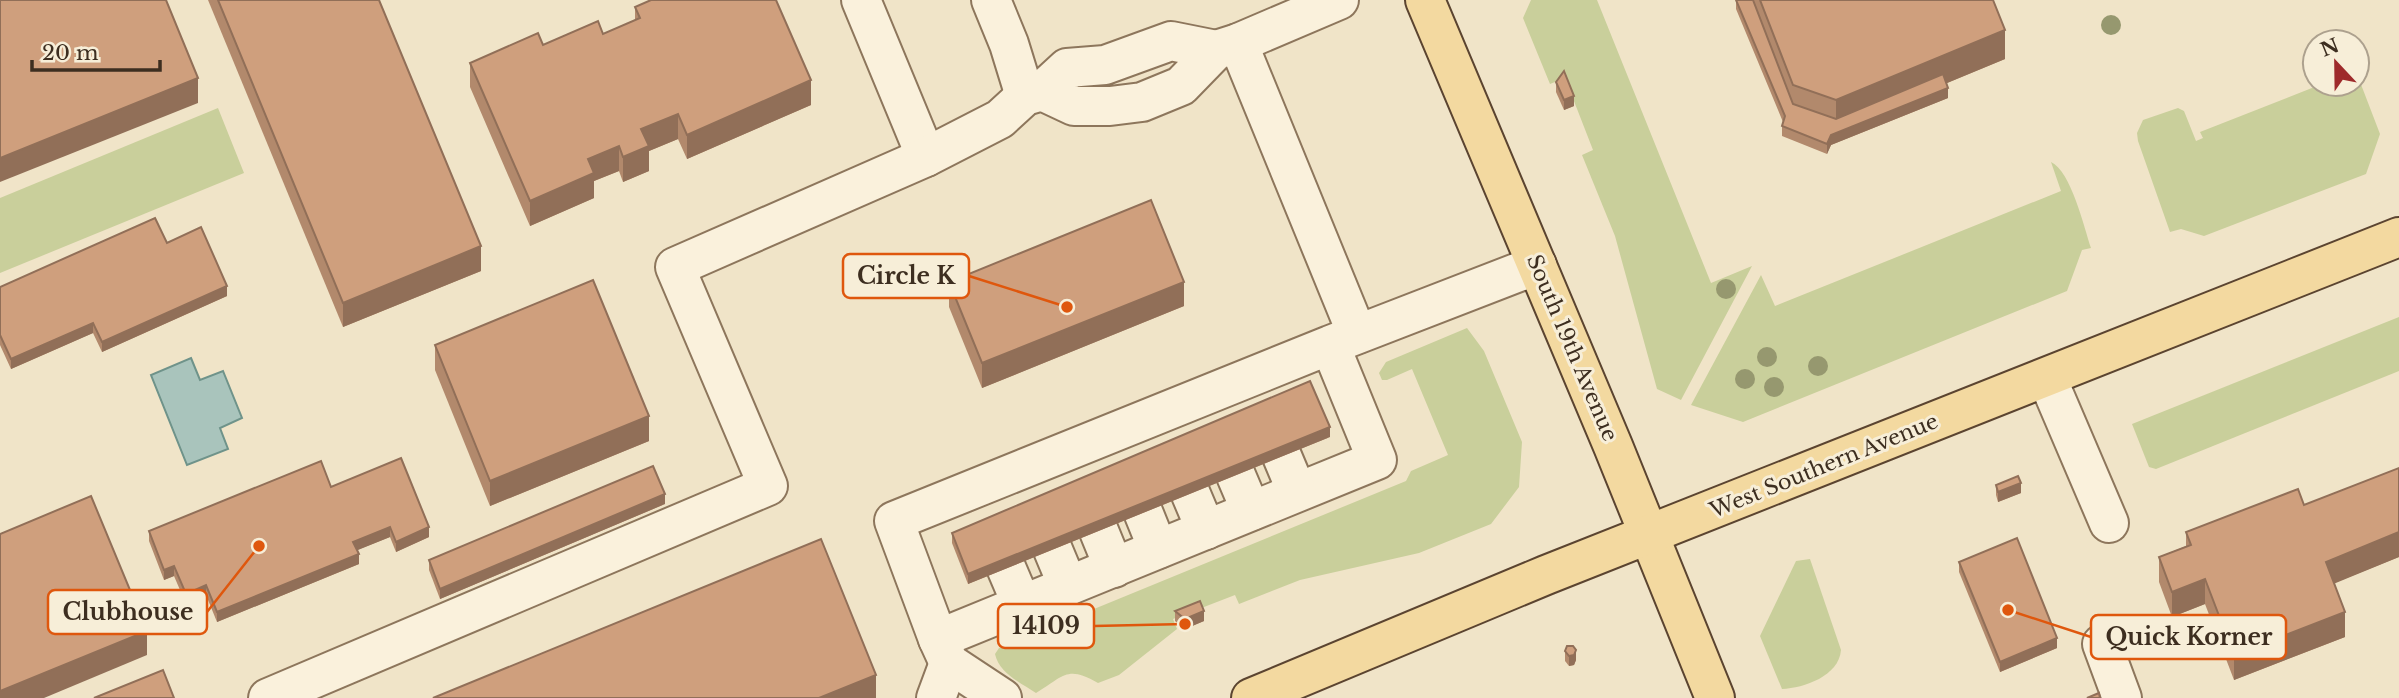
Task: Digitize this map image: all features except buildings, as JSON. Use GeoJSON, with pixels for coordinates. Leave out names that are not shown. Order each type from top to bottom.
{"type":"FeatureCollection","features":[{"type":"Feature","properties":{"kind":"main road","name":"South 19th Avenue"},"geometry":{"type":"LineString","coordinates":[[1424,0],[1650,535],[1715,698]]}},
{"type":"Feature","properties":{"kind":"main road","name":"West Southern Avenue"},"geometry":{"type":"LineString","coordinates":[[1251,698],[1546,575],[2399,237]]}},
{"type":"Feature","properties":{"kind":"lane"},"geometry":{"type":"LineString","coordinates":[[861,0],[926,157]]}},
{"type":"Feature","properties":{"kind":"lane"},"geometry":{"type":"LineString","coordinates":[[991,0],[1009,44],[1034,93],[1074,106],[1110,106],[1142,102],[1181,86],[1227,47],[1339,0]]}},
{"type":"Feature","properties":{"kind":"lane"},"geometry":{"type":"LineString","coordinates":[[276,697],[334,685],[768,486],[675,267],[926,157],[1000,119],[1067,68],[1105,65],[1171,41],[1227,47]]}},
{"type":"Feature","properties":{"kind":"lane"},"geometry":{"type":"LineString","coordinates":[[941,667],[1022,605],[1377,460],[1344,340],[1227,47]]}},
{"type":"Feature","properties":{"kind":"lane"},"geometry":{"type":"LineString","coordinates":[[1105,65],[1110,106]]}},
{"type":"Feature","properties":{"kind":"lane"},"geometry":{"type":"LineString","coordinates":[[1002,698],[941,667],[894,521],[979,502],[1255,390],[1344,340],[1537,265]]}},
{"type":"Feature","properties":{"kind":"lane"},"geometry":{"type":"LineString","coordinates":[[2047,377],[2109,523]]}},
{"type":"Feature","properties":{"kind":"lane"},"geometry":{"type":"LineString","coordinates":[[1276,442],[1297,492]]}},
{"type":"Feature","properties":{"kind":"lane"},"geometry":{"type":"LineString","coordinates":[[1228,459],[1251,511]]}},
{"type":"Feature","properties":{"kind":"lane"},"geometry":{"type":"LineString","coordinates":[[1184,478],[1206,530]]}},
{"type":"Feature","properties":{"kind":"lane"},"geometry":{"type":"LineString","coordinates":[[1137,497],[1158,549]]}},
{"type":"Feature","properties":{"kind":"lane"},"geometry":{"type":"LineString","coordinates":[[1094,519],[1114,568]]}},
{"type":"Feature","properties":{"kind":"lane"},"geometry":{"type":"LineString","coordinates":[[1048,538],[1068,586]]}},
{"type":"Feature","properties":{"kind":"lane"},"geometry":{"type":"LineString","coordinates":[[1002,558],[1022,605]]}},
{"type":"Feature","properties":{"kind":"lane"},"geometry":{"type":"LineString","coordinates":[[2102,644],[2122,698]]}},
{"type":"Feature","properties":{"kind":"green space"},"geometry":{"type":"Polygon","coordinates":[[[1531,0],[1597,0],[1711,283],[1752,266],[1681,400],[1657,389],[1615,236],[1582,155],[1593,150],[1565,78],[1550,84],[1523,18],[1531,0]]]}},
{"type":"Feature","properties":{"kind":"green space"},"geometry":{"type":"Polygon","coordinates":[[[2301,92],[2301,98],[2366,98],[2380,134],[2366,174],[2204,236],[2181,229],[2170,232],[2137,133],[2143,120],[2178,108],[2184,111],[2196,141],[2203,138],[2200,132],[2301,92]]]}},
{"type":"Feature","properties":{"kind":"green space"},"geometry":{"type":"Polygon","coordinates":[[[218,108],[244,173],[0,273],[0,198],[218,108]]]}},
{"type":"Feature","properties":{"kind":"green space"},"geometry":{"type":"Polygon","coordinates":[[[2051,162],[2065,176],[2071,188],[2091,248],[2082,250],[2067,291],[1743,422],[1691,405],[1761,275],[1775,306],[2061,191],[2051,162]]]}},
{"type":"Feature","properties":{"kind":"green space"},"geometry":{"type":"Polygon","coordinates":[[[2399,317],[2399,371],[2156,469],[2149,467],[2132,424],[2399,317]]]}},
{"type":"Feature","properties":{"kind":"green space"},"geometry":{"type":"Polygon","coordinates":[[[1467,328],[1484,351],[1522,442],[1519,487],[1491,524],[1419,553],[1300,580],[1239,604],[1235,595],[1173,619],[1177,629],[1119,675],[1098,683],[1072,674],[1036,693],[1001,667],[995,654],[999,648],[1406,481],[1411,471],[1448,455],[1412,369],[1387,380],[1382,380],[1379,373],[1386,362],[1467,328]]]}},
{"type":"Feature","properties":{"kind":"green space"},"geometry":{"type":"Polygon","coordinates":[[[1810,559],[1841,650],[1839,659],[1827,674],[1810,683],[1782,689],[1760,636],[1796,561],[1810,559]]]}},
{"type":"Feature","properties":{"kind":"water"},"geometry":{"type":"Polygon","coordinates":[[[191,358],[200,380],[223,371],[242,418],[220,428],[228,449],[187,465],[151,375],[191,358]]]}},
{"type":"Feature","properties":{"kind":"place","name":"Circle K"},"geometry":{"type":"Point","coordinates":[1067,307]}},
{"type":"Feature","properties":{"kind":"place","name":"Clubhouse"},"geometry":{"type":"Point","coordinates":[259,546]}},
{"type":"Feature","properties":{"kind":"place","name":"Quick Korner"},"geometry":{"type":"Point","coordinates":[2008,610]}},
{"type":"Feature","properties":{"kind":"place","name":"14109"},"geometry":{"type":"Point","coordinates":[1185,624]}}]}
